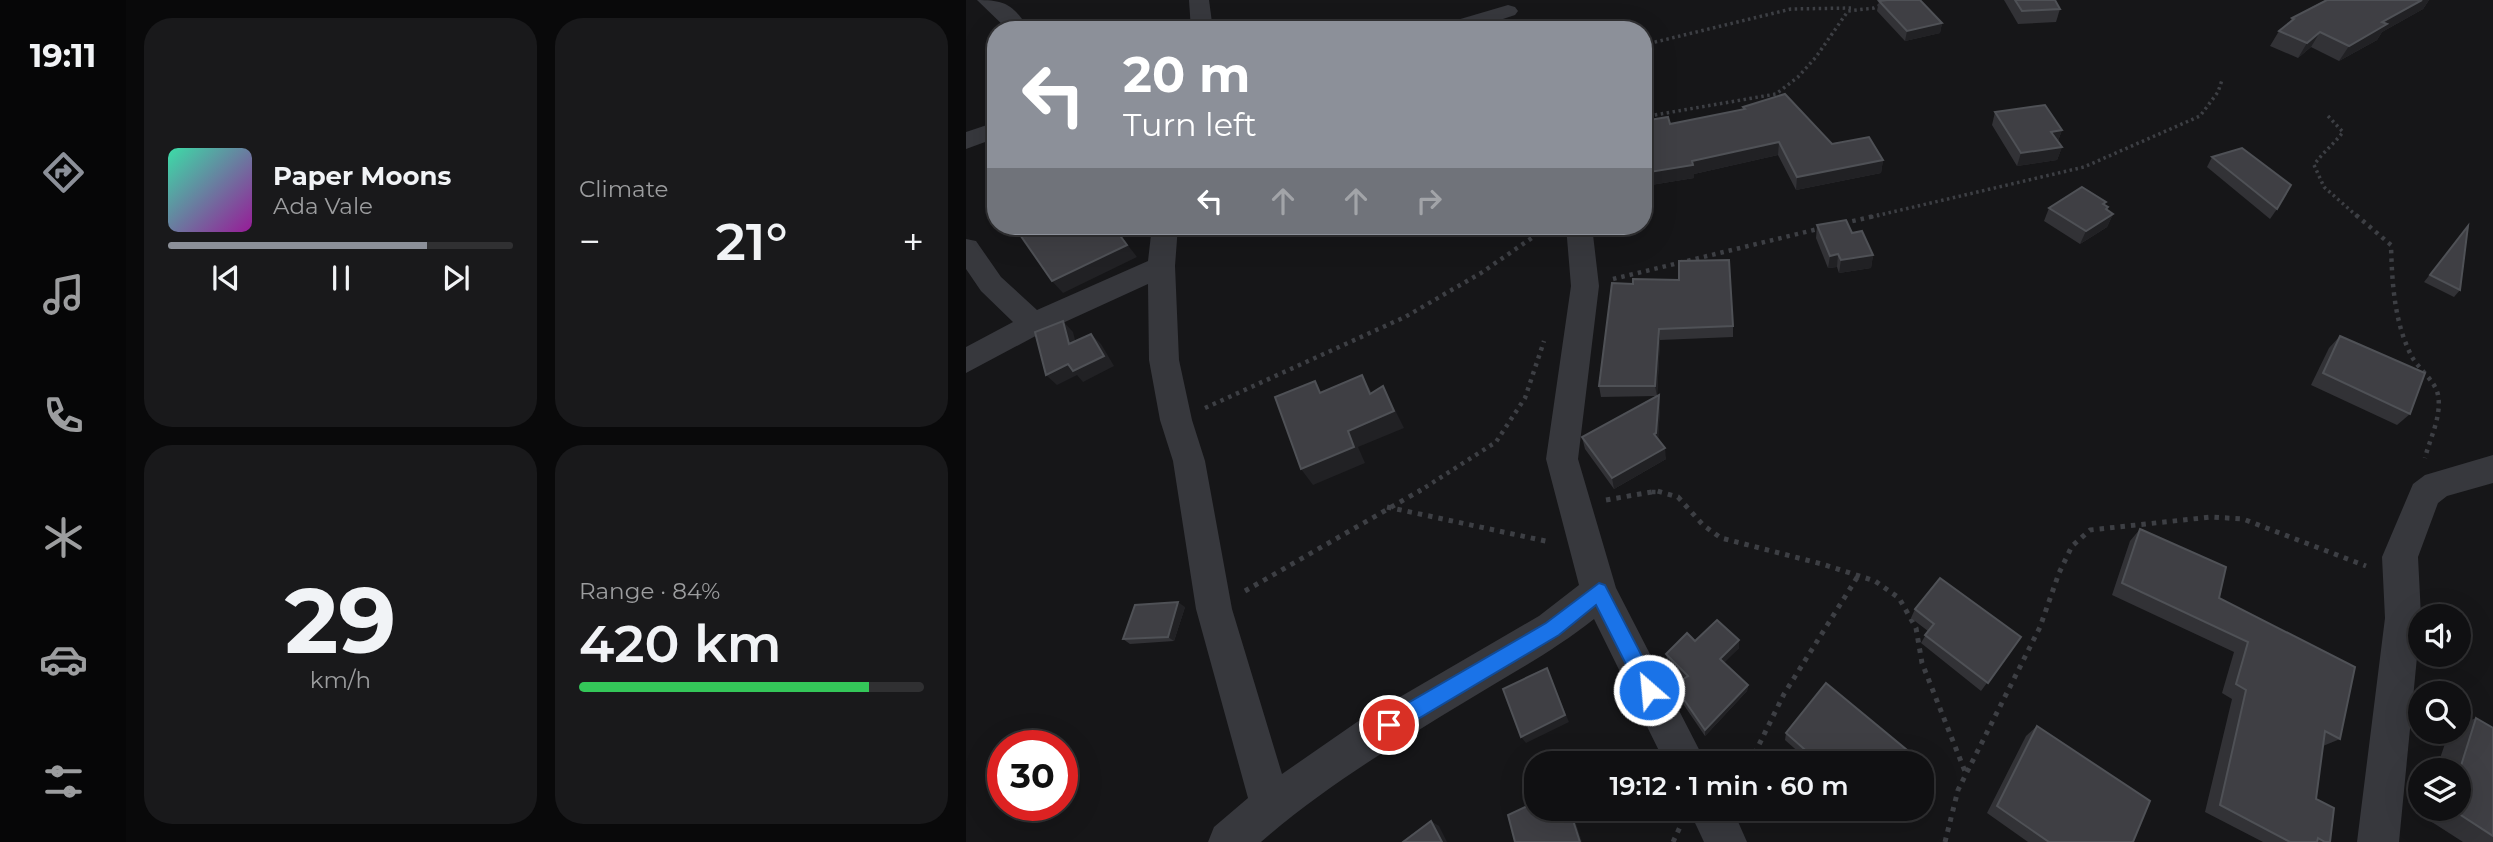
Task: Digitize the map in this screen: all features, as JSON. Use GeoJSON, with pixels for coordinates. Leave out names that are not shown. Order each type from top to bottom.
{"type":"FeatureCollection","features":[{"type":"Feature","properties":{"kind":"street"},"geometry":{"type":"LineString","coordinates":[[987,0],[1012,21]]}},
{"type":"Feature","properties":{"kind":"street"},"geometry":{"type":"LineString","coordinates":[[1199,0],[1201,21]]}},
{"type":"Feature","properties":{"kind":"street"},"geometry":{"type":"LineString","coordinates":[[1482,21],[1508,14]]}},
{"type":"Feature","properties":{"kind":"street"},"geometry":{"type":"LineString","coordinates":[[966,141],[987,133]]}},
{"type":"Feature","properties":{"kind":"street"},"geometry":{"type":"LineString","coordinates":[[1164,235],[1161,266],[1164,360],[1176,420],[1189,461],[1214,609],[1271,806]]}},
{"type":"Feature","properties":{"kind":"street"},"geometry":{"type":"LineString","coordinates":[[1567,235],[1585,286],[1562,459],[1599,592],[1680,751]]}},
{"type":"Feature","properties":{"kind":"street"},"geometry":{"type":"LineString","coordinates":[[966,248],[991,284],[1033,324]]}},
{"type":"Feature","properties":{"kind":"street"},"geometry":{"type":"LineString","coordinates":[[966,361],[1033,324],[1161,266]]}},
{"type":"Feature","properties":{"kind":"street"},"geometry":{"type":"LineString","coordinates":[[2378,842],[2403,618],[2400,557],[2425,494],[2437,485],[2493,468]]}},
{"type":"Feature","properties":{"kind":"street"},"geometry":{"type":"LineString","coordinates":[[1229,842],[1271,806],[1371,736],[1552,629],[1599,592]]}},
{"type":"Feature","properties":{"kind":"street"},"geometry":{"type":"LineString","coordinates":[[1716,821],[1726,842]]}},
{"type":"Feature","properties":{"kind":"path"},"geometry":{"type":"LineString","coordinates":[[1652,115],[1776,94],[1794,83],[1832,39],[1848,11],[1874,8],[1893,0]]}},
{"type":"Feature","properties":{"kind":"path"},"geometry":{"type":"LineString","coordinates":[[1652,44],[1791,9],[1874,8]]}},
{"type":"Feature","properties":{"kind":"path"},"geometry":{"type":"LineString","coordinates":[[1842,223],[2084,167],[2200,116],[2222,80]]}},
{"type":"Feature","properties":{"kind":"path"},"geometry":{"type":"LineString","coordinates":[[2328,116],[2343,132],[2335,143],[2325,149],[2314,166],[2324,187],[2391,245],[2392,288],[2400,327],[2417,366],[2432,383],[2438,396],[2436,417],[2425,457],[2425,494]]}},
{"type":"Feature","properties":{"kind":"path"},"geometry":{"type":"LineString","coordinates":[[1585,286],[1829,226]]}},
{"type":"Feature","properties":{"kind":"path"},"geometry":{"type":"LineString","coordinates":[[1176,420],[1265,383],[1405,317],[1482,273],[1539,235]]}},
{"type":"Feature","properties":{"kind":"path"},"geometry":{"type":"LineString","coordinates":[[1214,609],[1386,507],[1428,486],[1496,442],[1525,398],[1548,329]]}},
{"type":"Feature","properties":{"kind":"path"},"geometry":{"type":"LineString","coordinates":[[1574,506],[1657,491],[1678,497],[1703,525],[1721,538],[1875,581],[1899,598],[1916,628],[1922,663],[1966,774]]}},
{"type":"Feature","properties":{"kind":"path"},"geometry":{"type":"LineString","coordinates":[[1386,507],[1586,550]]}},
{"type":"Feature","properties":{"kind":"path"},"geometry":{"type":"LineString","coordinates":[[1945,842],[1958,790],[2040,627],[2072,545],[2090,530],[2211,517],[2243,519],[2400,580]]}},
{"type":"Feature","properties":{"kind":"path"},"geometry":{"type":"LineString","coordinates":[[1756,751],[1784,694],[1858,576]]}},
{"type":"Feature","properties":{"kind":"building"},"geometry":{"type":"Polygon","coordinates":[[[1920,0],[1942,23],[1907,31],[1879,1],[1920,0]]]}},
{"type":"Feature","properties":{"kind":"building"},"geometry":{"type":"Polygon","coordinates":[[[2015,0],[2055,0],[2060,9],[2022,11],[2015,0]]]}},
{"type":"Feature","properties":{"kind":"building"},"geometry":{"type":"Polygon","coordinates":[[[2327,0],[2422,0],[2382,22],[2387,24],[2349,46],[2320,32],[2307,43],[2279,31],[2294,19],[2292,18],[2327,0]]]}},
{"type":"Feature","properties":{"kind":"building"},"geometry":{"type":"Polygon","coordinates":[[[1785,94],[1832,144],[1869,137],[1883,160],[1797,177],[1779,142],[1692,161],[1693,165],[1652,172],[1652,120],[1668,117],[1670,124],[1745,109],[1743,107],[1785,94]]]}},
{"type":"Feature","properties":{"kind":"building"},"geometry":{"type":"Polygon","coordinates":[[[2045,105],[2062,130],[2051,132],[2062,147],[2021,153],[1995,112],[2045,105]]]}},
{"type":"Feature","properties":{"kind":"building"},"geometry":{"type":"Polygon","coordinates":[[[2242,148],[2291,185],[2277,209],[2212,157],[2242,148]]]}},
{"type":"Feature","properties":{"kind":"building"},"geometry":{"type":"Polygon","coordinates":[[[2082,187],[2106,202],[2103,204],[2113,214],[2086,231],[2049,208],[2082,187]]]}},
{"type":"Feature","properties":{"kind":"building"},"geometry":{"type":"Polygon","coordinates":[[[1846,220],[1852,233],[1862,231],[1873,255],[1841,260],[1838,254],[1830,256],[1817,225],[1846,220]]]}},
{"type":"Feature","properties":{"kind":"building"},"geometry":{"type":"Polygon","coordinates":[[[2468,226],[2460,290],[2430,275],[2468,226]]]}},
{"type":"Feature","properties":{"kind":"building"},"geometry":{"type":"Polygon","coordinates":[[[1020,235],[1120,235],[1127,245],[1052,281],[1020,235]]]}},
{"type":"Feature","properties":{"kind":"building"},"geometry":{"type":"Polygon","coordinates":[[[1729,260],[1733,326],[1659,329],[1655,386],[1599,386],[1612,283],[1633,284],[1633,279],[1679,280],[1679,261],[1729,260]]]}},
{"type":"Feature","properties":{"kind":"building"},"geometry":{"type":"Polygon","coordinates":[[[1063,321],[1069,344],[1091,334],[1104,356],[1073,371],[1068,364],[1046,375],[1035,332],[1063,321]]]}},
{"type":"Feature","properties":{"kind":"building"},"geometry":{"type":"Polygon","coordinates":[[[2340,336],[2425,373],[2410,414],[2323,373],[2340,336]]]}},
{"type":"Feature","properties":{"kind":"building"},"geometry":{"type":"Polygon","coordinates":[[[1362,375],[1370,394],[1383,386],[1394,411],[1348,431],[1354,447],[1301,469],[1275,397],[1315,381],[1320,393],[1362,375]]]}},
{"type":"Feature","properties":{"kind":"building"},"geometry":{"type":"Polygon","coordinates":[[[1659,395],[1654,434],[1665,448],[1612,478],[1582,437],[1659,395]]]}},
{"type":"Feature","properties":{"kind":"building"},"geometry":{"type":"Polygon","coordinates":[[[2140,529],[2226,567],[2219,598],[2355,667],[2340,739],[2325,731],[2316,799],[2334,808],[2330,842],[2318,838],[2317,842],[2290,842],[2220,805],[2246,690],[2236,684],[2248,642],[2122,583],[2140,529]]]}},
{"type":"Feature","properties":{"kind":"building"},"geometry":{"type":"Polygon","coordinates":[[[1940,578],[2021,637],[1988,683],[1925,635],[1934,624],[1915,609],[1940,578]]]}},
{"type":"Feature","properties":{"kind":"building"},"geometry":{"type":"Polygon","coordinates":[[[1178,602],[1168,637],[1123,639],[1135,605],[1178,602]]]}},
{"type":"Feature","properties":{"kind":"building"},"geometry":{"type":"Polygon","coordinates":[[[1717,620],[1739,640],[1720,659],[1748,685],[1705,730],[1674,685],[1688,676],[1666,654],[1687,633],[1695,641],[1717,620]]]}},
{"type":"Feature","properties":{"kind":"building"},"geometry":{"type":"Polygon","coordinates":[[[1547,668],[1565,715],[1521,737],[1503,689],[1547,668]]]}},
{"type":"Feature","properties":{"kind":"building"},"geometry":{"type":"Polygon","coordinates":[[[1826,683],[1907,750],[1806,751],[1786,733],[1826,683]]]}},
{"type":"Feature","properties":{"kind":"building"},"geometry":{"type":"Polygon","coordinates":[[[2476,718],[2493,728],[2493,836],[2470,821],[2471,758],[2463,758],[2468,744],[2471,744],[2476,718]]]}},
{"type":"Feature","properties":{"kind":"building"},"geometry":{"type":"Polygon","coordinates":[[[2037,726],[2150,801],[2133,842],[2049,842],[1997,806],[2037,726]]]}},
{"type":"Feature","properties":{"kind":"building"},"geometry":{"type":"Polygon","coordinates":[[[1524,808],[1524,821],[1573,821],[1580,842],[1515,842],[1508,815],[1524,808]]]}},
{"type":"Feature","properties":{"kind":"building"},"geometry":{"type":"Polygon","coordinates":[[[1431,821],[1442,842],[1403,842],[1431,821]]]}},
{"type":"Feature","properties":{"kind":"route"},"geometry":{"type":"LineString","coordinates":[[1389,725],[1552,629],[1599,592],[1649,690]]}}]}
